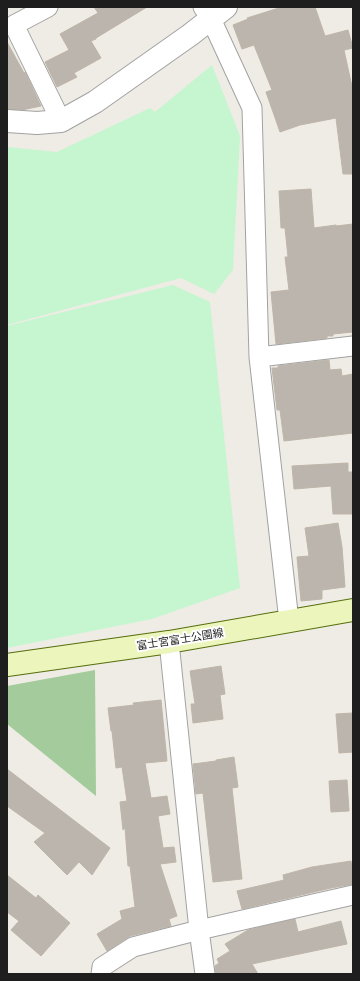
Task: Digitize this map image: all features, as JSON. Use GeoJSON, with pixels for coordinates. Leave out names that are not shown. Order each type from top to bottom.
{"type":"FeatureCollection","features":[{"type":"Feature","properties":{"kind":"main road","name":"富士宮富士公園線"},"geometry":{"type":"LineString","coordinates":[[7,665],[169,642],[353,610]]}},
{"type":"Feature","properties":{"kind":"street"},"geometry":{"type":"LineString","coordinates":[[48,7],[14,25],[61,121]]}},
{"type":"Feature","properties":{"kind":"street"},"geometry":{"type":"LineString","coordinates":[[7,121],[37,123],[61,121],[95,102],[214,11],[252,108],[259,357],[289,621]]}},
{"type":"Feature","properties":{"kind":"street"},"geometry":{"type":"LineString","coordinates":[[259,357],[353,346]]}},
{"type":"Feature","properties":{"kind":"street"},"geometry":{"type":"LineString","coordinates":[[169,642],[199,930],[205,974]]}},
{"type":"Feature","properties":{"kind":"street"},"geometry":{"type":"LineString","coordinates":[[101,974],[102,967],[133,947],[199,930],[353,895]]}},
{"type":"Feature","properties":{"kind":"green space"},"geometry":{"type":"Polygon","coordinates":[[[212,65],[240,136],[233,270],[214,294],[181,278],[7,325],[7,147],[57,152],[150,108],[155,112],[212,65]]]}},
{"type":"Feature","properties":{"kind":"green space"},"geometry":{"type":"Polygon","coordinates":[[[173,285],[210,302],[240,588],[152,619],[7,648],[7,326],[173,285]]]}},
{"type":"Feature","properties":{"kind":"green space"},"geometry":{"type":"Polygon","coordinates":[[[95,670],[96,796],[7,724],[7,686],[95,670]]]}},
{"type":"Feature","properties":{"kind":"building"},"geometry":{"type":"Polygon","coordinates":[[[94,7],[147,7],[91,41],[101,58],[74,73],[77,77],[57,87],[45,62],[69,50],[60,34],[98,13],[94,7]]]}},
{"type":"Feature","properties":{"kind":"building"},"geometry":{"type":"Polygon","coordinates":[[[282,7],[315,7],[325,36],[348,30],[353,48],[344,50],[353,91],[353,174],[343,174],[336,118],[300,125],[280,132],[266,92],[272,90],[254,45],[242,49],[233,25],[248,19],[247,18],[282,7]]]}},
{"type":"Feature","properties":{"kind":"building"},"geometry":{"type":"Polygon","coordinates":[[[7,42],[24,73],[25,72],[41,106],[22,110],[7,109],[7,42]]]}},
{"type":"Feature","properties":{"kind":"building"},"geometry":{"type":"Polygon","coordinates":[[[311,189],[314,228],[353,224],[353,332],[333,334],[333,336],[327,336],[327,338],[276,344],[271,292],[289,290],[285,257],[288,257],[285,228],[281,228],[279,191],[311,189]]]}},
{"type":"Feature","properties":{"kind":"building"},"geometry":{"type":"Polygon","coordinates":[[[329,360],[330,370],[341,369],[342,376],[353,374],[353,433],[284,441],[280,410],[277,410],[272,368],[329,360]]]}},
{"type":"Feature","properties":{"kind":"building"},"geometry":{"type":"Polygon","coordinates":[[[348,463],[348,472],[353,472],[353,514],[333,514],[331,486],[294,489],[292,466],[348,463]]]}},
{"type":"Feature","properties":{"kind":"building"},"geometry":{"type":"Polygon","coordinates":[[[338,523],[342,547],[345,587],[322,590],[322,599],[301,601],[297,557],[309,556],[305,528],[338,523]]]}},
{"type":"Feature","properties":{"kind":"building"},"geometry":{"type":"Polygon","coordinates":[[[221,666],[225,694],[220,695],[223,719],[193,723],[191,704],[195,704],[190,671],[221,666]]]}},
{"type":"Feature","properties":{"kind":"building"},"geometry":{"type":"Polygon","coordinates":[[[161,700],[167,761],[145,763],[151,798],[167,796],[170,814],[158,816],[163,848],[174,847],[176,862],[160,864],[177,916],[169,919],[171,926],[130,936],[107,951],[97,934],[122,919],[120,911],[135,907],[130,866],[128,866],[125,828],[123,830],[120,802],[127,801],[122,767],[116,768],[108,708],[134,705],[133,703],[161,700]]]}},
{"type":"Feature","properties":{"kind":"building"},"geometry":{"type":"Polygon","coordinates":[[[353,713],[353,752],[339,753],[336,714],[353,713]]]}},
{"type":"Feature","properties":{"kind":"building"},"geometry":{"type":"Polygon","coordinates":[[[234,757],[238,787],[232,788],[242,879],[213,882],[203,793],[196,794],[193,764],[234,757]]]}},
{"type":"Feature","properties":{"kind":"building"},"geometry":{"type":"Polygon","coordinates":[[[7,769],[110,848],[92,875],[79,862],[67,875],[34,842],[45,833],[7,806],[7,769]]]}},
{"type":"Feature","properties":{"kind":"building"},"geometry":{"type":"Polygon","coordinates":[[[347,780],[349,811],[331,812],[329,781],[347,780]]]}},
{"type":"Feature","properties":{"kind":"building"},"geometry":{"type":"Polygon","coordinates":[[[351,861],[353,884],[242,909],[237,891],[284,880],[283,875],[312,867],[351,861]]]}},
{"type":"Feature","properties":{"kind":"building"},"geometry":{"type":"Polygon","coordinates":[[[7,875],[36,898],[38,895],[70,923],[41,956],[11,930],[19,921],[7,912],[7,875]]]}},
{"type":"Feature","properties":{"kind":"building"},"geometry":{"type":"Polygon","coordinates":[[[295,919],[298,932],[341,921],[347,944],[252,964],[258,974],[216,974],[215,966],[219,963],[217,959],[230,951],[225,944],[248,930],[295,919]]]}}]}
